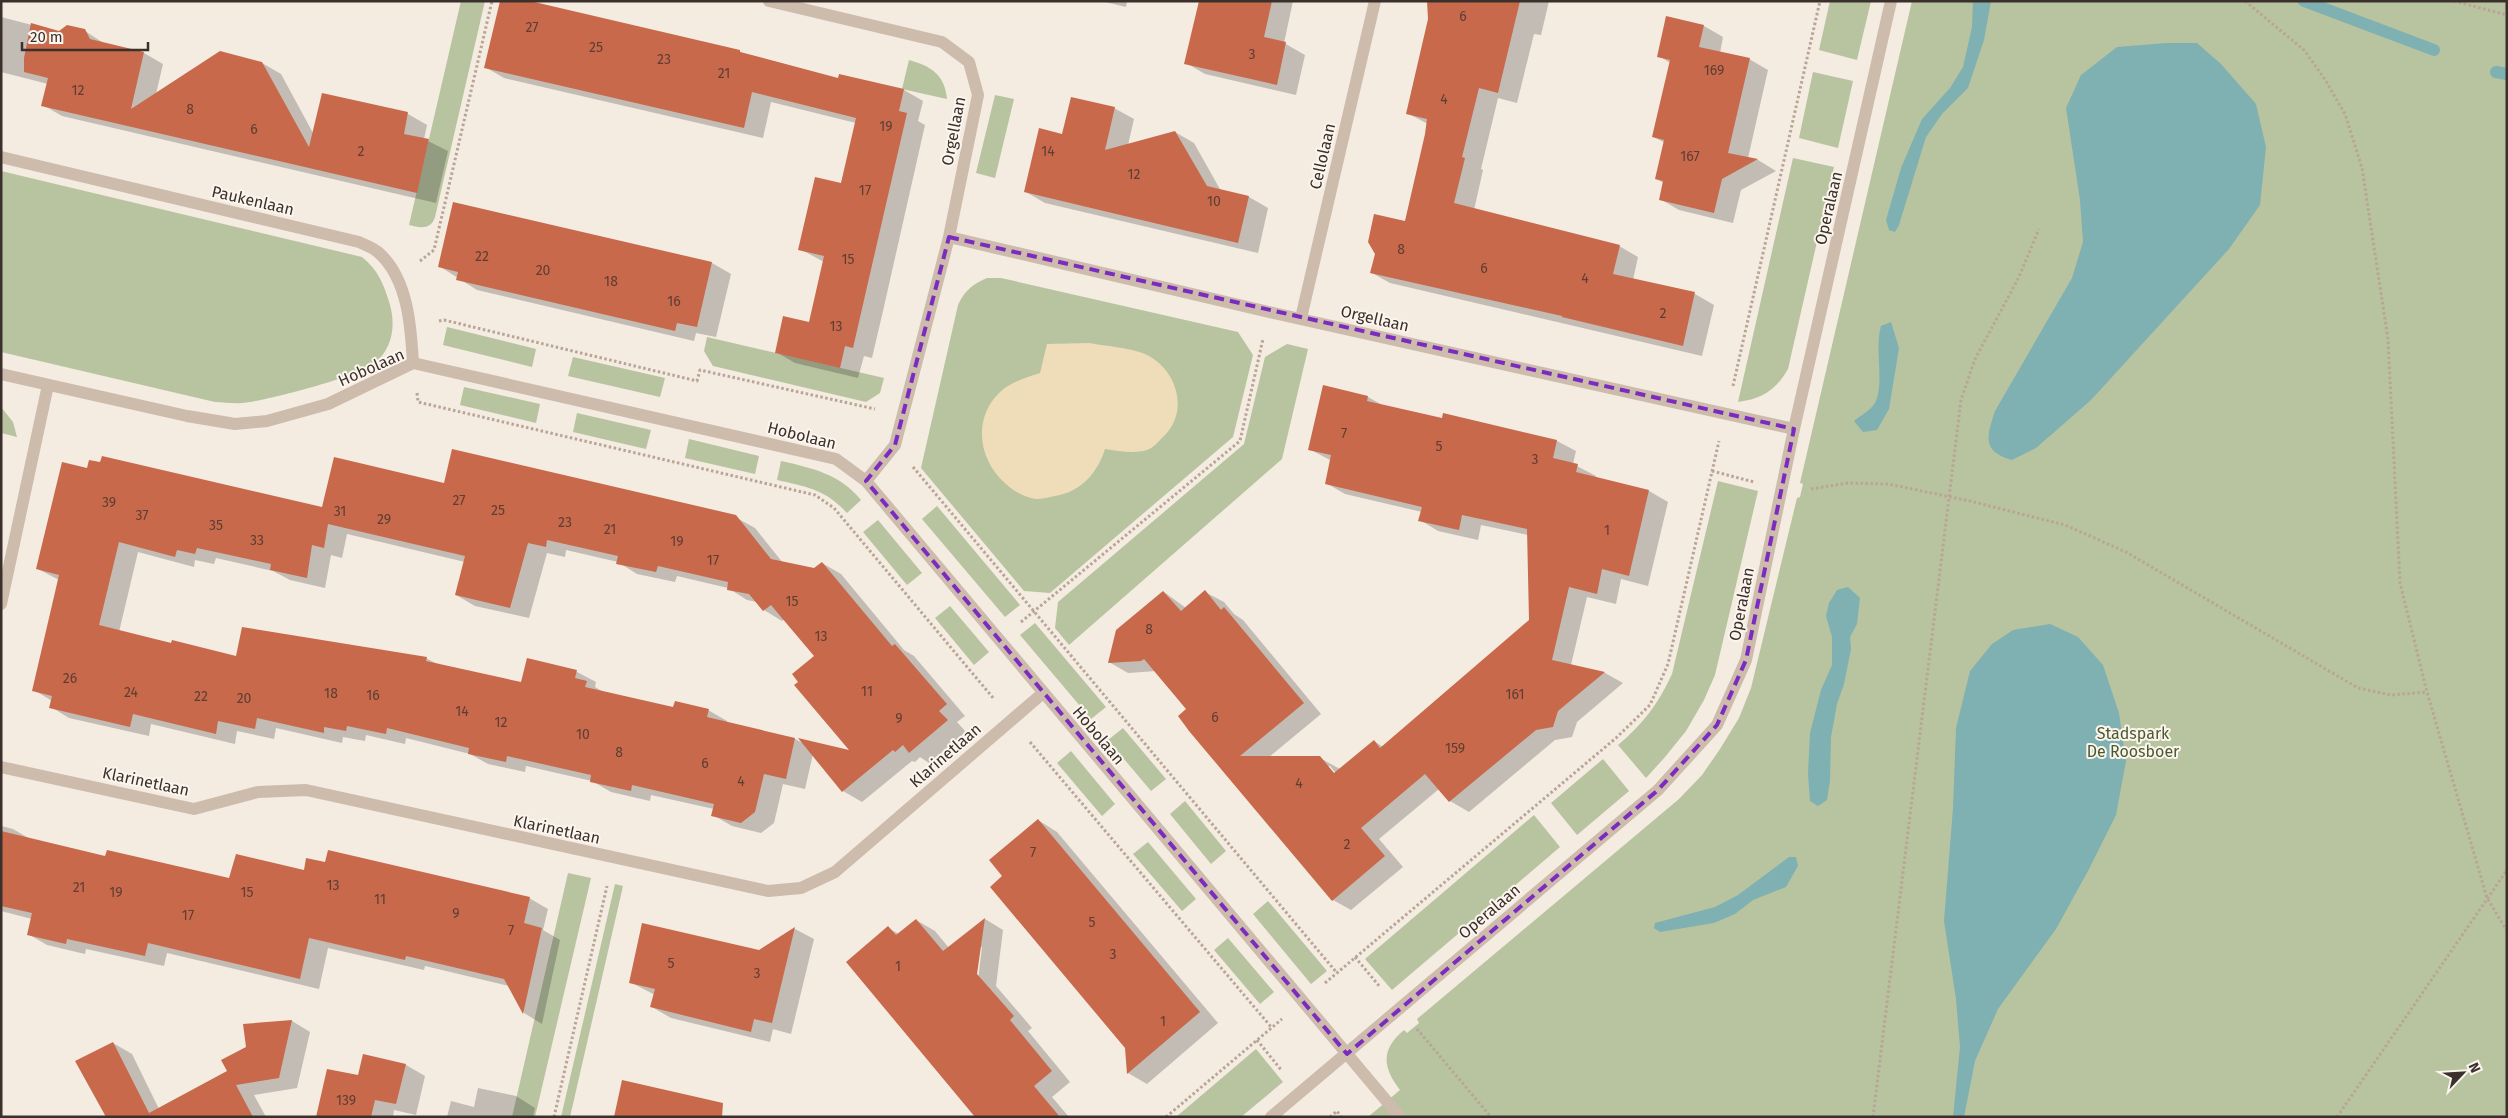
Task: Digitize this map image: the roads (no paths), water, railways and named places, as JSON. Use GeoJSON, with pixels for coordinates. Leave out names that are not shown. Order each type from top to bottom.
{"type":"FeatureCollection","features":[{"type":"Feature","properties":{"kind":"street","name":"Orgellaan"},"geometry":{"type":"LineString","coordinates":[[769,1],[942,42],[969,62],[978,95],[949,237],[895,446],[866,481]]}},
{"type":"Feature","properties":{"kind":"street","name":"Cellolaan"},"geometry":{"type":"LineString","coordinates":[[1300,318],[1375,1]]}},
{"type":"Feature","properties":{"kind":"street","name":"Operalaan"},"geometry":{"type":"LineString","coordinates":[[1271,1117],[1658,790],[1717,725],[1746,660],[1780,489],[1891,1]]}},
{"type":"Feature","properties":{"kind":"street","name":"Paukenlaan"},"geometry":{"type":"LineString","coordinates":[[1,157],[359,242],[379,252],[398,279],[411,326],[413,363]]}},
{"type":"Feature","properties":{"kind":"street","name":"Orgellaan"},"geometry":{"type":"LineString","coordinates":[[949,237],[1269,312],[1794,428]]}},
{"type":"Feature","properties":{"kind":"street","name":"Hobolaan"},"geometry":{"type":"LineString","coordinates":[[1,374],[187,416],[235,424],[267,421],[328,404],[413,363],[836,459],[866,481],[1347,1054]]}},
{"type":"Feature","properties":{"kind":"street"},"geometry":{"type":"LineString","coordinates":[[1,604],[48,386]]}},
{"type":"Feature","properties":{"kind":"street","name":"Klarinetlaan"},"geometry":{"type":"LineString","coordinates":[[1,766],[194,809],[258,792],[306,790],[768,891],[801,888],[835,872],[1043,693]]}},
{"type":"Feature","properties":{"kind":"street"},"geometry":{"type":"LineString","coordinates":[[1347,1054],[1400,1117]]}},
{"type":"Feature","properties":{"kind":"water"},"geometry":{"type":"Polygon","coordinates":[[[1973,1],[1991,1],[1984,40],[1968,88],[1942,114],[1926,137],[1899,225],[1895,232],[1889,230],[1886,220],[1901,168],[1922,119],[1950,88],[1963,67],[1972,27],[1973,1]]]}},
{"type":"Feature","properties":{"kind":"water"},"geometry":{"type":"Polygon","coordinates":[[[2166,43],[2197,43],[2221,64],[2256,104],[2266,147],[2260,205],[2229,249],[2091,400],[2036,448],[2012,460],[1995,452],[1989,442],[1990,428],[1995,411],[2072,278],[2083,242],[2080,200],[2066,108],[2081,75],[2117,47],[2166,43]]]}},
{"type":"Feature","properties":{"kind":"water"},"geometry":{"type":"Polygon","coordinates":[[[1891,322],[1899,348],[1889,409],[1877,430],[1863,432],[1854,421],[1873,406],[1878,395],[1879,335],[1881,326],[1891,322]]]}},
{"type":"Feature","properties":{"kind":"water"},"geometry":{"type":"Polygon","coordinates":[[[1848,587],[1860,598],[1857,624],[1850,637],[1851,649],[1831,737],[1830,781],[1827,800],[1818,806],[1810,801],[1808,774],[1810,733],[1821,690],[1832,665],[1832,637],[1826,616],[1829,603],[1837,590],[1848,587]]]}},
{"type":"Feature","properties":{"kind":"water"},"geometry":{"type":"Polygon","coordinates":[[[2050,624],[2078,637],[2103,665],[2119,713],[2126,761],[2116,815],[2056,929],[1998,1009],[1975,1061],[1964,1117],[1953,1117],[1960,1047],[1956,999],[1944,921],[1953,808],[1956,728],[1970,671],[1992,644],[2013,630],[2050,624]]]}},
{"type":"Feature","properties":{"kind":"water"},"geometry":{"type":"Polygon","coordinates":[[[1789,857],[1796,857],[1798,866],[1786,887],[1753,900],[1735,914],[1714,923],[1660,932],[1654,928],[1655,923],[1715,907],[1738,895],[1789,857]]]}},
{"type":"Feature","properties":{"kind":"waterway"},"geometry":{"type":"LineString","coordinates":[[2304,1],[2434,50]]}},
{"type":"Feature","properties":{"kind":"waterway"},"geometry":{"type":"LineString","coordinates":[[2496,72],[2507,74]]}},
{"type":"Feature","properties":{"kind":"park label","name":"Stadspark De Roosboer"},"geometry":{"type":"Point","coordinates":[2133,742]}}]}
